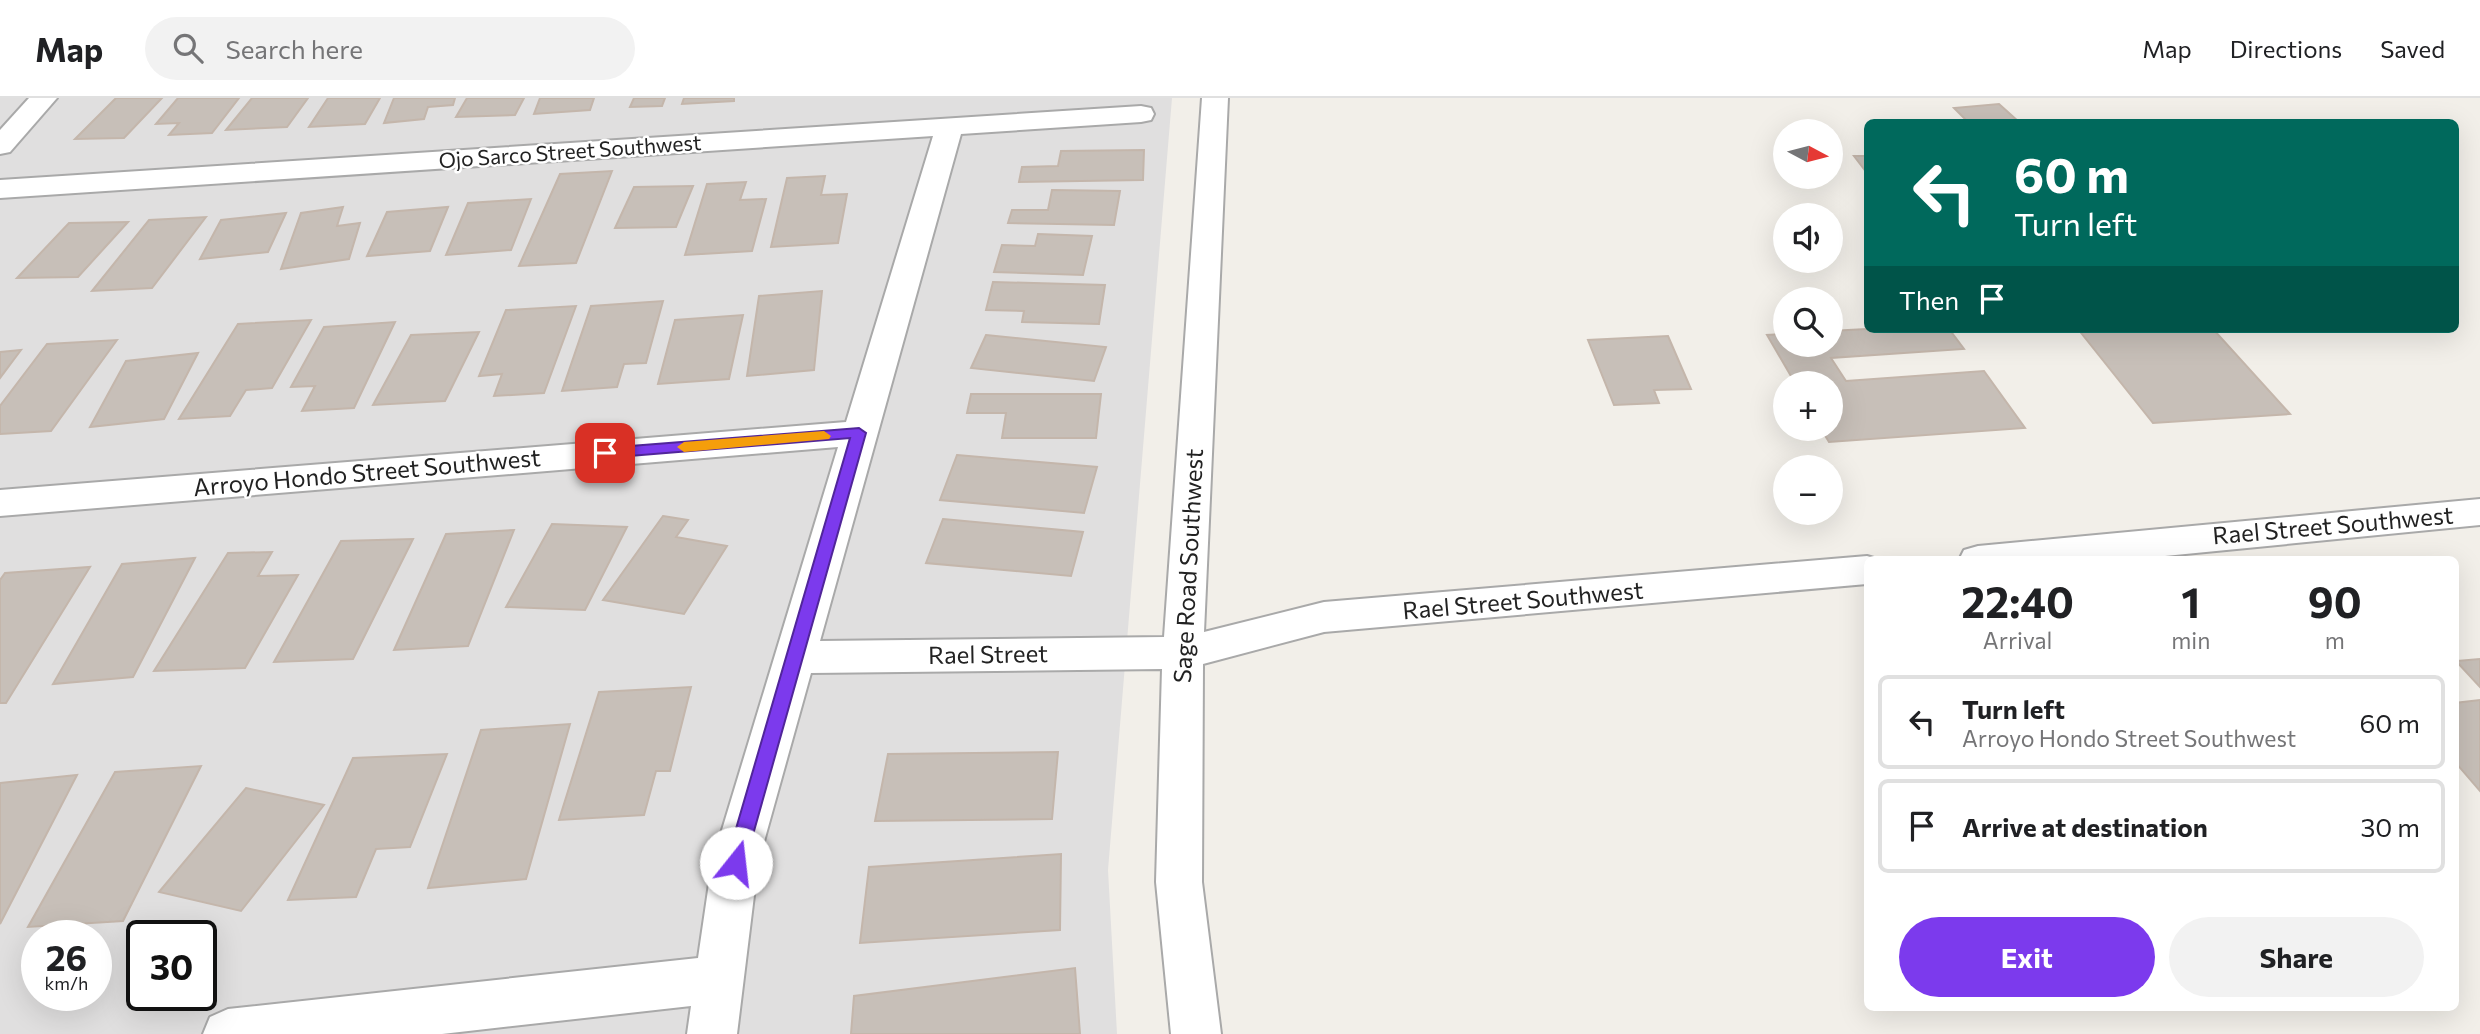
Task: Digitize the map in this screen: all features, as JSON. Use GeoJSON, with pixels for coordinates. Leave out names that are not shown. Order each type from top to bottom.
{"type":"FeatureCollection","features":[{"type":"Feature","properties":{"kind":"street"},"geometry":{"type":"LineString","coordinates":[[0,146],[44,98]]}},
{"type":"Feature","properties":{"kind":"street","name":"Sage Road Southwest"},"geometry":{"type":"LineString","coordinates":[[1196,1034],[1179,882],[1183,653],[1215,98]]}},
{"type":"Feature","properties":{"kind":"street","name":"Ojo Sarco Street Southwest"},"geometry":{"type":"LineString","coordinates":[[0,189],[1141,114]]}},
{"type":"Feature","properties":{"kind":"street"},"geometry":{"type":"LineString","coordinates":[[712,1034],[736,863],[949,127]]}},
{"type":"Feature","properties":{"kind":"street","name":"Arroyo Hondo Street Southwest"},"geometry":{"type":"LineString","coordinates":[[0,503],[859,433]]}},
{"type":"Feature","properties":{"kind":"street","name":"Rael Street Southwest"},"geometry":{"type":"LineString","coordinates":[[2020,556],[2480,512]]}},
{"type":"Feature","properties":{"kind":"street","name":"Rael Street Southwest"},"geometry":{"type":"LineString","coordinates":[[1183,653],[1324,617],[1864,570]]}},
{"type":"Feature","properties":{"kind":"street","name":"Rael Street"},"geometry":{"type":"LineString","coordinates":[[794,657],[1183,653]]}},
{"type":"Feature","properties":{"kind":"street"},"geometry":{"type":"LineString","coordinates":[[228,1034],[720,979]]}},
{"type":"Feature","properties":{"kind":"shaded area"},"geometry":{"type":"Polygon","coordinates":[[[0,98],[1172,98],[1108,870],[1117,1034],[0,1034],[0,98]]]}},
{"type":"Feature","properties":{"kind":"building"},"geometry":{"type":"Polygon","coordinates":[[[116,98],[162,98],[124,138],[75,139],[116,98]]]}},
{"type":"Feature","properties":{"kind":"building"},"geometry":{"type":"Polygon","coordinates":[[[178,98],[239,98],[212,133],[169,135],[179,123],[156,124],[178,98]]]}},
{"type":"Feature","properties":{"kind":"building"},"geometry":{"type":"Polygon","coordinates":[[[252,98],[308,98],[287,127],[226,130],[252,98]]]}},
{"type":"Feature","properties":{"kind":"building"},"geometry":{"type":"Polygon","coordinates":[[[328,98],[380,98],[365,124],[309,127],[328,98]]]}},
{"type":"Feature","properties":{"kind":"building"},"geometry":{"type":"Polygon","coordinates":[[[394,98],[455,98],[453,105],[428,107],[424,119],[384,123],[394,98]]]}},
{"type":"Feature","properties":{"kind":"building"},"geometry":{"type":"Polygon","coordinates":[[[467,98],[524,98],[515,115],[456,117],[467,98]]]}},
{"type":"Feature","properties":{"kind":"building"},"geometry":{"type":"Polygon","coordinates":[[[540,98],[594,98],[590,110],[534,114],[540,98]]]}},
{"type":"Feature","properties":{"kind":"building"},"geometry":{"type":"Polygon","coordinates":[[[634,98],[665,98],[662,106],[630,107],[634,98]]]}},
{"type":"Feature","properties":{"kind":"building"},"geometry":{"type":"Polygon","coordinates":[[[684,98],[734,98],[734,101],[682,104],[684,98]]]}},
{"type":"Feature","properties":{"kind":"building"},"geometry":{"type":"Polygon","coordinates":[[[1999,104],[2016,119],[1965,119],[1954,108],[1999,104]]]}},
{"type":"Feature","properties":{"kind":"building"},"geometry":{"type":"Polygon","coordinates":[[[1144,150],[1143,180],[1019,182],[1022,167],[1058,166],[1061,151],[1144,150]]]}},
{"type":"Feature","properties":{"kind":"building"},"geometry":{"type":"Polygon","coordinates":[[[1854,156],[1864,156],[1864,169],[1854,156]]]}},
{"type":"Feature","properties":{"kind":"building"},"geometry":{"type":"Polygon","coordinates":[[[612,171],[576,263],[519,266],[560,174],[612,171]]]}},
{"type":"Feature","properties":{"kind":"building"},"geometry":{"type":"Polygon","coordinates":[[[825,176],[821,195],[847,194],[838,243],[771,247],[787,178],[825,176]]]}},
{"type":"Feature","properties":{"kind":"building"},"geometry":{"type":"Polygon","coordinates":[[[746,182],[740,200],[766,199],[752,251],[685,255],[707,184],[746,182]]]}},
{"type":"Feature","properties":{"kind":"building"},"geometry":{"type":"Polygon","coordinates":[[[693,186],[676,227],[615,228],[634,187],[693,186]]]}},
{"type":"Feature","properties":{"kind":"building"},"geometry":{"type":"Polygon","coordinates":[[[1052,190],[1120,191],[1114,225],[1008,223],[1012,210],[1048,210],[1052,190]]]}},
{"type":"Feature","properties":{"kind":"building"},"geometry":{"type":"Polygon","coordinates":[[[531,199],[511,250],[446,255],[468,203],[531,199]]]}},
{"type":"Feature","properties":{"kind":"building"},"geometry":{"type":"Polygon","coordinates":[[[343,207],[337,226],[360,223],[349,259],[281,269],[301,213],[343,207]]]}},
{"type":"Feature","properties":{"kind":"building"},"geometry":{"type":"Polygon","coordinates":[[[448,207],[430,251],[367,256],[387,212],[448,207]]]}},
{"type":"Feature","properties":{"kind":"building"},"geometry":{"type":"Polygon","coordinates":[[[286,213],[268,252],[200,259],[221,220],[286,213]]]}},
{"type":"Feature","properties":{"kind":"building"},"geometry":{"type":"Polygon","coordinates":[[[206,217],[152,288],[92,291],[149,220],[206,217]]]}},
{"type":"Feature","properties":{"kind":"building"},"geometry":{"type":"Polygon","coordinates":[[[128,222],[78,277],[17,278],[69,223],[128,222]]]}},
{"type":"Feature","properties":{"kind":"building"},"geometry":{"type":"Polygon","coordinates":[[[1038,234],[1092,236],[1083,275],[994,272],[1002,245],[1035,246],[1038,234]]]}},
{"type":"Feature","properties":{"kind":"building"},"geometry":{"type":"Polygon","coordinates":[[[993,282],[1105,285],[1099,324],[1022,322],[1024,311],[986,310],[993,282]]]}},
{"type":"Feature","properties":{"kind":"building"},"geometry":{"type":"Polygon","coordinates":[[[822,291],[814,370],[747,376],[759,296],[822,291]]]}},
{"type":"Feature","properties":{"kind":"building"},"geometry":{"type":"Polygon","coordinates":[[[663,301],[646,363],[624,364],[617,387],[562,391],[591,306],[663,301]]]}},
{"type":"Feature","properties":{"kind":"building"},"geometry":{"type":"Polygon","coordinates":[[[576,306],[544,393],[494,396],[502,374],[479,376],[506,310],[576,306]]]}},
{"type":"Feature","properties":{"kind":"building"},"geometry":{"type":"Polygon","coordinates":[[[743,315],[729,379],[658,384],[675,320],[743,315]]]}},
{"type":"Feature","properties":{"kind":"building"},"geometry":{"type":"Polygon","coordinates":[[[311,320],[272,388],[246,390],[230,416],[179,419],[238,324],[311,320]]]}},
{"type":"Feature","properties":{"kind":"building"},"geometry":{"type":"Polygon","coordinates":[[[395,322],[354,408],[302,411],[315,386],[291,387],[324,327],[395,322]]]}},
{"type":"Feature","properties":{"kind":"building"},"geometry":{"type":"Polygon","coordinates":[[[1864,329],[1864,333],[1952,333],[1964,349],[1831,358],[1839,371],[1788,371],[1780,357],[1843,357],[1843,330],[1864,329]]]}},
{"type":"Feature","properties":{"kind":"building"},"geometry":{"type":"Polygon","coordinates":[[[479,332],[445,401],[373,405],[411,335],[479,332]]]}},
{"type":"Feature","properties":{"kind":"building"},"geometry":{"type":"Polygon","coordinates":[[[2081,333],[2217,333],[2290,414],[2153,423],[2081,333]]]}},
{"type":"Feature","properties":{"kind":"building"},"geometry":{"type":"Polygon","coordinates":[[[986,335],[1106,347],[1094,381],[971,368],[986,335]]]}},
{"type":"Feature","properties":{"kind":"building"},"geometry":{"type":"Polygon","coordinates":[[[1767,335],[1773,335],[1773,345],[1767,335]]]}},
{"type":"Feature","properties":{"kind":"building"},"geometry":{"type":"Polygon","coordinates":[[[1668,336],[1691,389],[1654,390],[1659,403],[1614,405],[1588,340],[1668,336]]]}},
{"type":"Feature","properties":{"kind":"building"},"geometry":{"type":"Polygon","coordinates":[[[117,340],[51,431],[0,434],[0,406],[47,344],[117,340]]]}},
{"type":"Feature","properties":{"kind":"building"},"geometry":{"type":"Polygon","coordinates":[[[21,350],[0,378],[0,352],[21,350]]]}},
{"type":"Feature","properties":{"kind":"building"},"geometry":{"type":"Polygon","coordinates":[[[198,353],[164,419],[90,427],[126,361],[198,353]]]}},
{"type":"Feature","properties":{"kind":"building"},"geometry":{"type":"Polygon","coordinates":[[[1984,371],[2025,428],[1843,441],[1843,376],[1846,381],[1984,371]]]}},
{"type":"Feature","properties":{"kind":"building"},"geometry":{"type":"Polygon","coordinates":[[[971,394],[1101,394],[1096,438],[1002,438],[1006,413],[967,413],[971,394]]]}},
{"type":"Feature","properties":{"kind":"building"},"geometry":{"type":"Polygon","coordinates":[[[957,455],[1097,467],[1084,513],[940,500],[957,455]]]}},
{"type":"Feature","properties":{"kind":"building"},"geometry":{"type":"Polygon","coordinates":[[[663,516],[688,520],[676,537],[727,546],[684,614],[603,600],[663,516]]]}},
{"type":"Feature","properties":{"kind":"building"},"geometry":{"type":"Polygon","coordinates":[[[943,519],[1083,532],[1071,576],[926,563],[943,519]]]}},
{"type":"Feature","properties":{"kind":"building"},"geometry":{"type":"Polygon","coordinates":[[[552,524],[627,527],[585,610],[506,607],[552,524]]]}},
{"type":"Feature","properties":{"kind":"building"},"geometry":{"type":"Polygon","coordinates":[[[514,530],[468,646],[394,650],[446,534],[514,530]]]}},
{"type":"Feature","properties":{"kind":"building"},"geometry":{"type":"Polygon","coordinates":[[[413,539],[353,659],[274,662],[341,541],[413,539]]]}},
{"type":"Feature","properties":{"kind":"building"},"geometry":{"type":"Polygon","coordinates":[[[272,552],[258,576],[298,575],[245,668],[154,671],[228,553],[272,552]]]}},
{"type":"Feature","properties":{"kind":"building"},"geometry":{"type":"Polygon","coordinates":[[[195,558],[133,677],[53,684],[122,564],[195,558]]]}},
{"type":"Feature","properties":{"kind":"building"},"geometry":{"type":"Polygon","coordinates":[[[90,567],[6,703],[0,703],[0,580],[5,573],[90,567]]]}},
{"type":"Feature","properties":{"kind":"building"},"geometry":{"type":"Polygon","coordinates":[[[2480,659],[2480,687],[2459,664],[2459,661],[2480,659]]]}},
{"type":"Feature","properties":{"kind":"building"},"geometry":{"type":"Polygon","coordinates":[[[691,687],[670,771],[656,771],[644,815],[559,820],[599,692],[691,687]]]}},
{"type":"Feature","properties":{"kind":"building"},"geometry":{"type":"Polygon","coordinates":[[[2480,700],[2480,791],[2459,767],[2459,703],[2480,700]]]}},
{"type":"Feature","properties":{"kind":"building"},"geometry":{"type":"Polygon","coordinates":[[[570,724],[526,879],[428,888],[481,730],[570,724]]]}},
{"type":"Feature","properties":{"kind":"building"},"geometry":{"type":"Polygon","coordinates":[[[1058,752],[1052,819],[875,821],[888,754],[1058,752]]]}},
{"type":"Feature","properties":{"kind":"building"},"geometry":{"type":"Polygon","coordinates":[[[447,754],[410,847],[376,849],[356,897],[288,900],[353,758],[447,754]]]}},
{"type":"Feature","properties":{"kind":"building"},"geometry":{"type":"Polygon","coordinates":[[[201,766],[123,921],[32,920],[115,772],[201,766]]]}},
{"type":"Feature","properties":{"kind":"building"},"geometry":{"type":"Polygon","coordinates":[[[77,775],[0,924],[0,783],[77,775]]]}},
{"type":"Feature","properties":{"kind":"building"},"geometry":{"type":"Polygon","coordinates":[[[246,788],[324,805],[241,911],[159,892],[246,788]]]}},
{"type":"Feature","properties":{"kind":"building"},"geometry":{"type":"Polygon","coordinates":[[[1061,854],[1060,930],[860,943],[869,867],[1061,854]]]}},
{"type":"Feature","properties":{"kind":"building"},"geometry":{"type":"Polygon","coordinates":[[[1075,968],[1080,1034],[851,1034],[854,996],[1075,968]]]}},
{"type":"Feature","properties":{"kind":"slow traffic"},"geometry":{"type":"LineString","coordinates":[[684,447],[824,436]]}},
{"type":"Feature","properties":{"kind":"route"},"geometry":{"type":"LineString","coordinates":[[605,453],[859,433],[736,863]]}}]}
